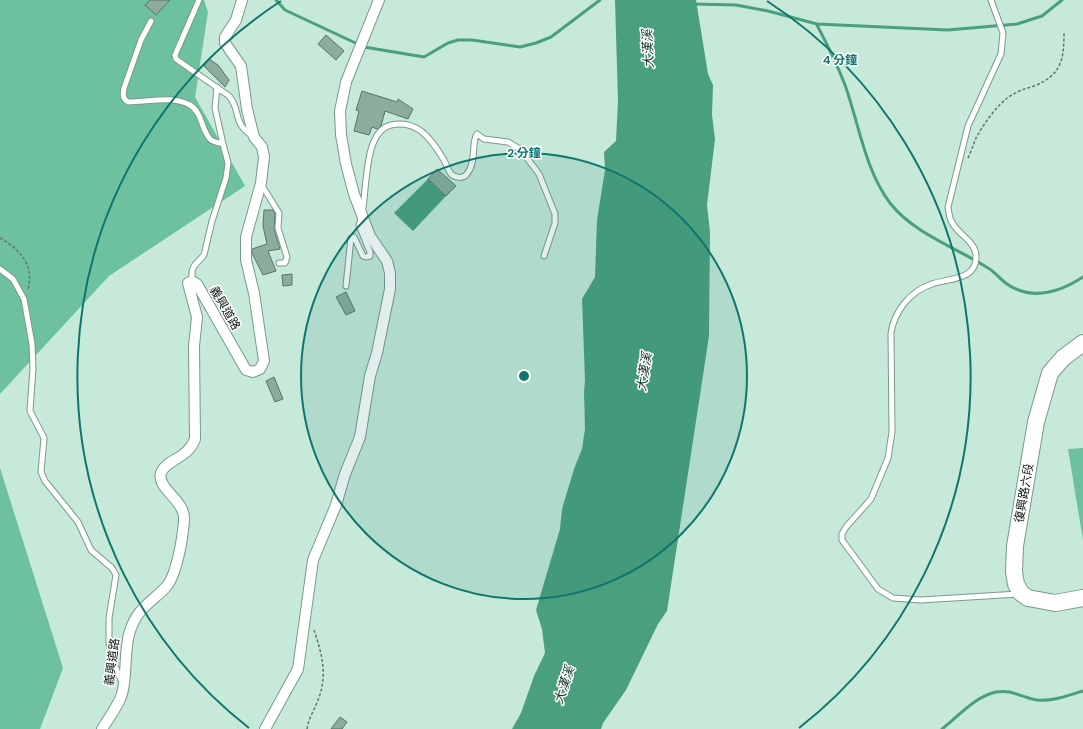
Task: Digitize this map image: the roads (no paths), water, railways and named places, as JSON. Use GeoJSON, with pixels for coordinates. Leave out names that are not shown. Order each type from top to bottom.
{"type":"FeatureCollection","features":[{"type":"Feature","properties":{"kind":"main road","name":"復興路六段"},"geometry":{"type":"LineString","coordinates":[[1021,593],[1016,584],[1015,578],[1014,546],[1036,422],[1050,374],[1063,358],[1083,343]]}},
{"type":"Feature","properties":{"kind":"main road"},"geometry":{"type":"LineString","coordinates":[[1021,593],[1028,598],[1039,602],[1055,603],[1083,598]]}},
{"type":"Feature","properties":{"kind":"street","name":"義興道路"},"geometry":{"type":"LineString","coordinates":[[102,729],[121,696],[130,630],[137,616],[148,602],[167,586],[183,530],[185,517],[183,508],[167,489],[162,481],[161,474],[165,467],[188,452],[195,439],[194,346],[197,317],[188,290],[188,283],[192,281],[196,284],[246,370],[253,372],[260,369],[264,361],[254,293],[246,260],[246,238],[260,183],[264,157],[262,147],[254,137],[247,109],[241,66],[225,43],[225,37],[236,20],[242,0]]}},
{"type":"Feature","properties":{"kind":"street"},"geometry":{"type":"LineString","coordinates":[[265,729],[298,669],[313,560],[336,505],[345,474],[360,437],[370,376],[377,353],[390,289],[390,273],[386,261],[370,236],[346,164],[341,135],[340,111],[346,82],[379,0]]}},
{"type":"Feature","properties":{"kind":"lane"},"geometry":{"type":"LineString","coordinates":[[199,0],[175,55],[176,59],[218,87],[233,100],[241,127],[254,137]]}},
{"type":"Feature","properties":{"kind":"lane"},"geometry":{"type":"LineString","coordinates":[[991,0],[1003,33],[1001,54],[968,126],[948,207],[949,216],[953,225],[974,247],[976,255],[975,265],[971,271],[964,276],[931,284],[911,297],[897,311],[892,322],[891,333],[892,432],[888,458],[871,499],[846,527],[842,534],[842,540],[878,589],[893,598],[921,600],[1021,593]]}},
{"type":"Feature","properties":{"kind":"lane"},"geometry":{"type":"LineString","coordinates":[[150,21],[141,40],[124,88],[124,99],[128,102],[169,100],[190,105],[197,111],[208,137],[212,141],[223,144]]}},
{"type":"Feature","properties":{"kind":"lane"},"geometry":{"type":"LineString","coordinates":[[192,281],[192,271],[194,266],[204,255],[212,221],[226,178],[228,163],[216,114],[218,87]]}},
{"type":"Feature","properties":{"kind":"lane"},"geometry":{"type":"LineString","coordinates":[[346,286],[351,238],[354,237],[357,240],[363,256],[370,256],[370,252],[359,225],[363,217],[366,171],[372,145],[379,134],[389,125],[402,123],[422,130],[434,144],[451,174],[456,177],[462,178],[467,174],[473,162],[475,136],[478,134],[484,139],[508,142],[520,150],[539,174],[555,214],[555,222],[544,256]]}},
{"type":"Feature","properties":{"kind":"lane"},"geometry":{"type":"LineString","coordinates":[[260,183],[279,212],[278,228],[287,258],[285,263],[279,263]]}},
{"type":"Feature","properties":{"kind":"lane"},"geometry":{"type":"LineString","coordinates":[[0,269],[13,279],[24,299],[32,344],[33,368],[29,401],[30,411],[44,438],[41,472],[45,481],[78,522],[91,550],[112,568],[116,575],[109,618],[109,643],[114,664],[123,684]]}},
{"type":"Feature","properties":{"kind":"water","name":"大漢溪"},"geometry":{"type":"Polygon","coordinates":[[[615,0],[696,0],[708,74],[713,85],[712,115],[715,139],[707,205],[710,232],[709,336],[667,611],[658,624],[626,690],[603,723],[601,729],[512,729],[521,713],[534,676],[545,653],[542,629],[536,610],[560,529],[562,509],[574,469],[582,449],[585,429],[582,299],[595,277],[597,220],[605,170],[604,152],[616,141],[618,101],[615,0]]]}},
{"type":"Feature","properties":{"kind":"water"},"geometry":{"type":"Polygon","coordinates":[[[428,179],[446,196],[413,231],[394,213],[428,179]]]}},
{"type":"Feature","properties":{"kind":"waterway"},"geometry":{"type":"LineString","coordinates":[[276,0],[285,10],[364,47],[424,57],[448,43],[458,40],[472,40],[520,47],[536,43],[551,37],[600,0]]}},
{"type":"Feature","properties":{"kind":"waterway"},"geometry":{"type":"LineString","coordinates":[[693,4],[736,5],[768,11],[817,24],[948,30],[1017,24],[1042,16],[1062,0]]}},
{"type":"Feature","properties":{"kind":"waterway"},"geometry":{"type":"LineString","coordinates":[[817,25],[839,69],[874,176],[881,190],[900,214],[923,231],[991,270],[1007,284],[1016,289],[1026,292],[1046,292],[1065,287],[1083,277]]}},
{"type":"Feature","properties":{"kind":"waterway"},"geometry":{"type":"LineString","coordinates":[[942,729],[974,702],[988,694],[1002,691],[1037,700],[1049,700],[1083,691]]}}]}
